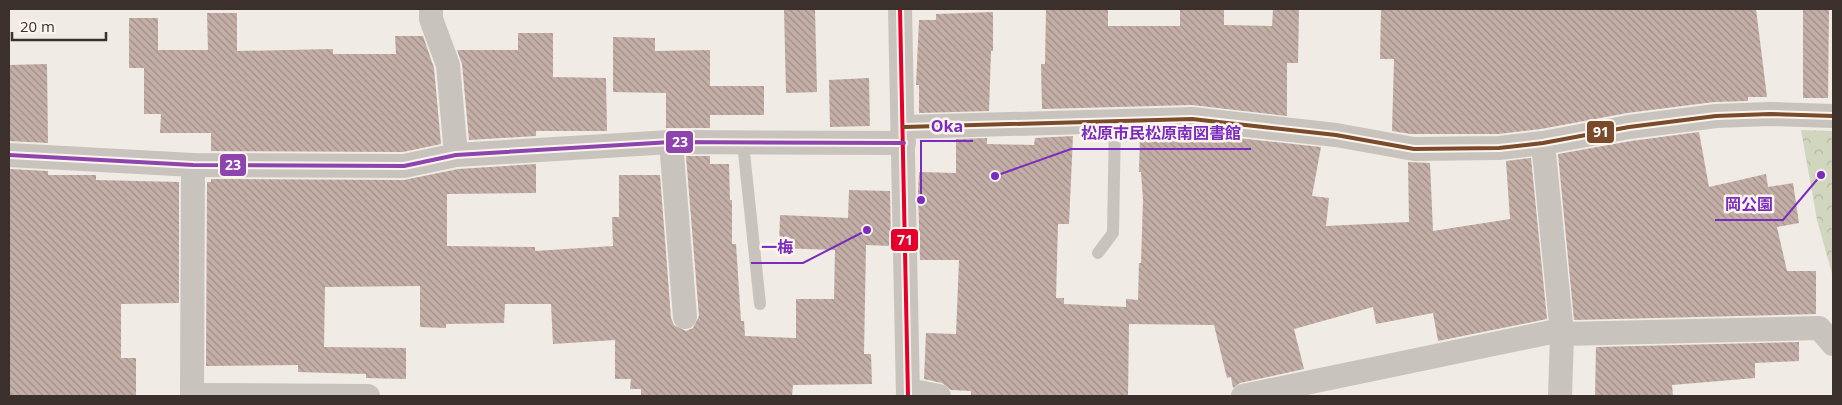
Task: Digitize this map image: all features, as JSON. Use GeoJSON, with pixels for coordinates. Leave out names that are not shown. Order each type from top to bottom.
{"type":"FeatureCollection","features":[{"type":"Feature","properties":{"kind":"street"},"geometry":{"type":"LineString","coordinates":[[431,9],[431,19],[448,65],[456,155]]}},
{"type":"Feature","properties":{"kind":"street"},"geometry":{"type":"LineString","coordinates":[[900,9],[908,393],[939,396]]}},
{"type":"Feature","properties":{"kind":"street"},"geometry":{"type":"LineString","coordinates":[[9,155],[193,165],[404,166],[456,155],[671,142],[743,142],[904,135],[1115,121],[1192,119],[1336,135],[1414,149],[1499,148],[1543,144],[1629,127],[1716,116],[1770,114],[1833,116]]}},
{"type":"Feature","properties":{"kind":"street"},"geometry":{"type":"LineString","coordinates":[[671,142],[685,317]]}},
{"type":"Feature","properties":{"kind":"street"},"geometry":{"type":"LineString","coordinates":[[1543,144],[1562,332],[1560,396]]}},
{"type":"Feature","properties":{"kind":"street"},"geometry":{"type":"LineString","coordinates":[[193,165],[192,396],[368,396]]}},
{"type":"Feature","properties":{"kind":"street"},"geometry":{"type":"LineString","coordinates":[[1243,396],[1562,332],[1819,328],[1833,344]]}},
{"type":"Feature","properties":{"kind":"lane"},"geometry":{"type":"LineString","coordinates":[[1098,253],[1113,233],[1115,121]]}},
{"type":"Feature","properties":{"kind":"lane"},"geometry":{"type":"LineString","coordinates":[[743,142],[760,304]]}},
{"type":"Feature","properties":{"kind":"green space"},"geometry":{"type":"Polygon","coordinates":[[[1801,130],[1833,131],[1833,277],[1817,220],[1801,130]]]}},
{"type":"Feature","properties":{"kind":"building"},"geometry":{"type":"Polygon","coordinates":[[[784,9],[815,9],[817,92],[786,93],[784,9]]]}},
{"type":"Feature","properties":{"kind":"building"},"geometry":{"type":"Polygon","coordinates":[[[1046,9],[1108,9],[1108,26],[1180,26],[1180,9],[1224,9],[1224,25],[1272,26],[1273,9],[1299,9],[1298,63],[1287,63],[1287,116],[1192,105],[1042,109],[1041,64],[1045,64],[1046,9]]]}},
{"type":"Feature","properties":{"kind":"building"},"geometry":{"type":"Polygon","coordinates":[[[1381,9],[1756,9],[1767,97],[1748,97],[1748,101],[1714,102],[1627,113],[1541,129],[1498,134],[1411,134],[1392,131],[1394,59],[1380,59],[1381,9]]]}},
{"type":"Feature","properties":{"kind":"building"},"geometry":{"type":"Polygon","coordinates":[[[1803,9],[1829,9],[1828,98],[1803,98],[1803,9]]]}},
{"type":"Feature","properties":{"kind":"building"},"geometry":{"type":"Polygon","coordinates":[[[993,12],[993,51],[991,51],[989,111],[919,113],[919,85],[916,85],[919,20],[936,20],[936,14],[993,12]]]}},
{"type":"Feature","properties":{"kind":"building"},"geometry":{"type":"Polygon","coordinates":[[[207,13],[237,13],[237,51],[333,49],[333,54],[396,54],[395,36],[423,36],[434,68],[441,144],[403,152],[211,151],[211,133],[160,133],[161,114],[144,114],[144,68],[129,68],[129,18],[158,18],[158,50],[208,50],[207,13]]]}},
{"type":"Feature","properties":{"kind":"building"},"geometry":{"type":"Polygon","coordinates":[[[518,33],[553,33],[553,77],[606,78],[607,131],[536,131],[536,136],[469,140],[462,64],[457,50],[518,50],[518,33]]]}},
{"type":"Feature","properties":{"kind":"building"},"geometry":{"type":"Polygon","coordinates":[[[613,37],[655,38],[655,51],[710,50],[710,86],[764,86],[764,115],[710,115],[710,128],[666,128],[666,93],[613,92],[613,37]]]}},
{"type":"Feature","properties":{"kind":"building"},"geometry":{"type":"Polygon","coordinates":[[[47,64],[48,143],[9,141],[9,65],[47,64]]]}},
{"type":"Feature","properties":{"kind":"building"},"geometry":{"type":"Polygon","coordinates":[[[869,78],[870,126],[830,127],[829,80],[869,78]]]}},
{"type":"Feature","properties":{"kind":"building"},"geometry":{"type":"Polygon","coordinates":[[[1699,132],[1709,187],[1766,174],[1768,187],[1793,183],[1799,223],[1777,227],[1787,271],[1816,271],[1816,314],[1574,320],[1558,154],[1631,141],[1699,132]]]}},
{"type":"Feature","properties":{"kind":"building"},"geometry":{"type":"Polygon","coordinates":[[[1191,133],[1321,147],[1312,196],[1329,198],[1326,226],[1409,222],[1408,162],[1430,163],[1433,231],[1510,219],[1506,161],[1531,158],[1547,319],[1438,341],[1433,313],[1376,324],[1373,307],[1294,329],[1304,369],[1240,383],[1233,388],[1231,377],[1227,378],[1214,325],[1129,324],[1128,396],[971,396],[971,391],[951,390],[942,383],[924,379],[926,333],[956,334],[959,260],[920,260],[919,172],[956,173],[956,139],[987,138],[987,144],[1034,145],[1035,138],[1073,136],[1069,224],[1058,224],[1056,298],[1064,298],[1064,304],[1126,307],[1126,299],[1138,300],[1139,263],[1141,263],[1143,200],[1141,172],[1139,172],[1140,134],[1191,133]]]}},
{"type":"Feature","properties":{"kind":"building"},"geometry":{"type":"Polygon","coordinates":[[[686,156],[710,156],[710,164],[729,164],[730,200],[732,200],[732,244],[736,244],[741,321],[744,321],[745,336],[796,338],[796,299],[834,299],[835,250],[779,248],[780,215],[848,218],[849,190],[890,191],[891,246],[866,245],[864,354],[871,354],[872,384],[793,385],[792,396],[641,396],[641,389],[630,389],[631,379],[615,379],[615,340],[553,344],[551,304],[505,304],[504,323],[446,324],[446,328],[420,327],[420,286],[325,287],[324,347],[406,348],[406,379],[366,378],[366,374],[298,372],[298,365],[206,366],[207,182],[211,182],[211,179],[404,180],[458,169],[536,164],[536,193],[447,194],[447,246],[535,247],[535,251],[613,246],[612,217],[619,217],[619,175],[660,175],[671,318],[674,325],[686,331],[693,328],[699,316],[686,156]]]}},
{"type":"Feature","properties":{"kind":"building"},"geometry":{"type":"Polygon","coordinates":[[[9,169],[48,171],[48,175],[96,175],[96,180],[179,182],[179,303],[121,304],[121,358],[136,358],[136,396],[10,396],[9,169]]]}},
{"type":"Feature","properties":{"kind":"building"},"geometry":{"type":"Polygon","coordinates":[[[1799,342],[1799,361],[1755,363],[1755,378],[1672,385],[1673,396],[1595,396],[1596,347],[1799,342]]]}},
{"type":"Feature","properties":{"kind":"transit line","name":"71"},"geometry":{"type":"LineString","coordinates":[[900,9],[908,396]]}},
{"type":"Feature","properties":{"kind":"transit line","name":"91"},"geometry":{"type":"LineString","coordinates":[[904,127],[1192,119],[1336,135],[1414,149],[1499,148],[1543,143],[1629,127],[1716,116],[1770,114],[1833,116]]}},
{"type":"Feature","properties":{"kind":"transit line","name":"23"},"geometry":{"type":"LineString","coordinates":[[9,155],[193,165],[404,166],[456,155],[671,142],[904,143]]}},
{"type":"Feature","properties":{"kind":"place","name":"岡公園"},"geometry":{"type":"Point","coordinates":[1821,175]}},
{"type":"Feature","properties":{"kind":"place","name":"松原市民松原南図書館"},"geometry":{"type":"Point","coordinates":[995,176]}},
{"type":"Feature","properties":{"kind":"place","name":"Oka"},"geometry":{"type":"Point","coordinates":[921,200]}},
{"type":"Feature","properties":{"kind":"place","name":"一梅"},"geometry":{"type":"Point","coordinates":[867,230]}}]}
